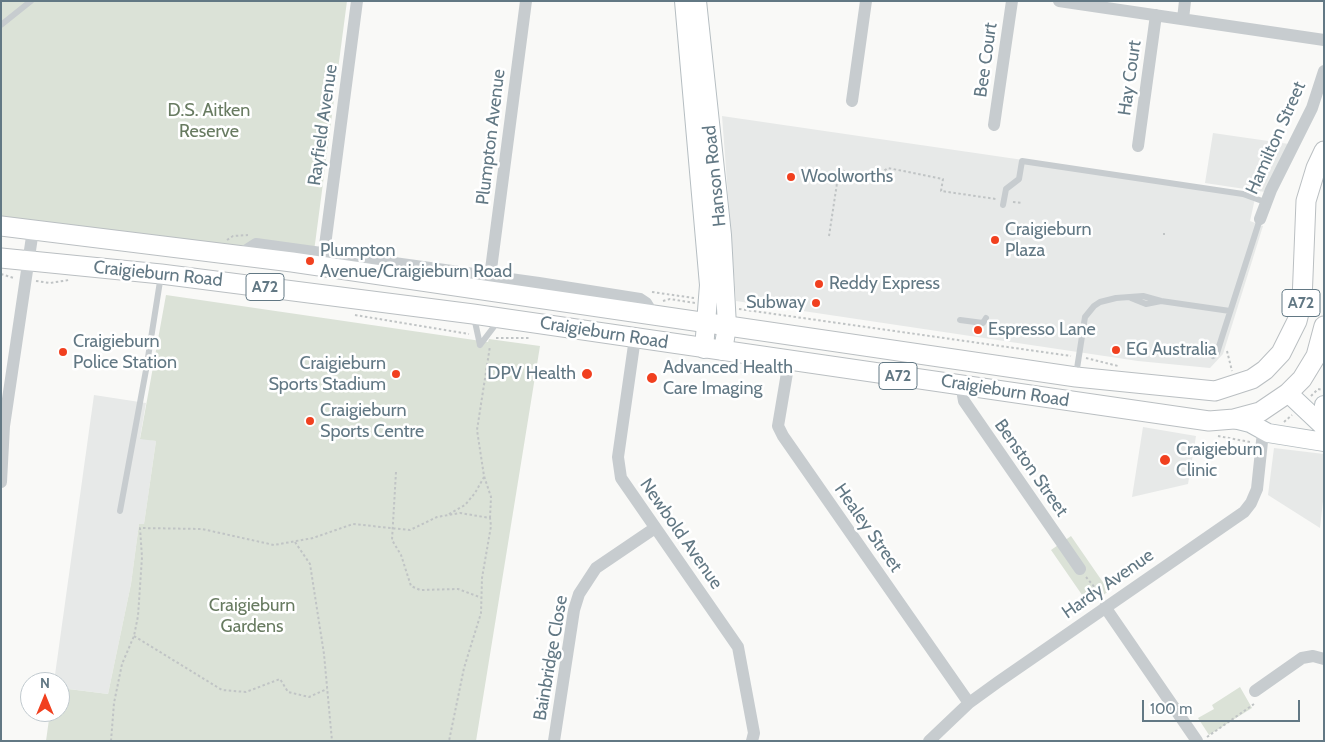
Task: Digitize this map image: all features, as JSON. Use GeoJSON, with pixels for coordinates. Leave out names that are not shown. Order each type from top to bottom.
{"type":"FeatureCollection","features":[{"type":"Feature","properties":{"kind":"main road","name":"Craigieburn Road"},"geometry":{"type":"LineString","coordinates":[[1,226],[239,255],[651,310],[717,315],[1076,378],[1215,391],[1252,379],[1265,370],[1280,353],[1297,321],[1302,301],[1306,200],[1313,175],[1324,151]]}},
{"type":"Feature","properties":{"kind":"main road","name":"Craigieburn Road"},"geometry":{"type":"LineString","coordinates":[[15,260],[161,274],[473,314],[1197,420],[1234,419],[1260,412],[1288,394],[1302,379],[1316,356],[1324,326]]}},
{"type":"Feature","properties":{"kind":"main road"},"geometry":{"type":"LineString","coordinates":[[1265,370],[1288,394]]}},
{"type":"Feature","properties":{"kind":"main road"},"geometry":{"type":"LineString","coordinates":[[1072,401],[1076,378]]}},
{"type":"Feature","properties":{"kind":"street","name":"Rayfield Avenue"},"geometry":{"type":"LineString","coordinates":[[324,253],[357,1]]}},
{"type":"Feature","properties":{"kind":"street","name":"Plumpton Avenue"},"geometry":{"type":"LineString","coordinates":[[490,276],[526,1]]}},
{"type":"Feature","properties":{"kind":"street","name":"Hanson Road"},"geometry":{"type":"LineString","coordinates":[[684,1],[707,261],[723,352]]}},
{"type":"Feature","properties":{"kind":"street","name":"Hanson Road"},"geometry":{"type":"LineString","coordinates":[[697,1],[722,235],[717,315],[704,349]]}},
{"type":"Feature","properties":{"kind":"street"},"geometry":{"type":"LineString","coordinates":[[852,101],[866,1]]}},
{"type":"Feature","properties":{"kind":"street","name":"Bee Court"},"geometry":{"type":"LineString","coordinates":[[994,124],[1012,1]]}},
{"type":"Feature","properties":{"kind":"street"},"geometry":{"type":"LineString","coordinates":[[1058,1],[1324,40]]}},
{"type":"Feature","properties":{"kind":"street"},"geometry":{"type":"LineString","coordinates":[[1183,19],[1185,1]]}},
{"type":"Feature","properties":{"kind":"street","name":"Hay Court"},"geometry":{"type":"LineString","coordinates":[[1138,146],[1156,15]]}},
{"type":"Feature","properties":{"kind":"street","name":"Hamilton Street"},"geometry":{"type":"LineString","coordinates":[[1260,219],[1265,202],[1312,108],[1324,71]]}},
{"type":"Feature","properties":{"kind":"street"},"geometry":{"type":"LineString","coordinates":[[1,482],[4,426],[23,279],[15,260],[33,230]]}},
{"type":"Feature","properties":{"kind":"street","name":"Craigieburn Road"},"geometry":{"type":"LineString","coordinates":[[239,255],[256,244],[324,253],[636,298],[651,310]]}},
{"type":"Feature","properties":{"kind":"street","name":"Newbold Avenue"},"geometry":{"type":"LineString","coordinates":[[635,338],[618,468],[621,478],[738,648],[754,732],[752,741]]}},
{"type":"Feature","properties":{"kind":"street","name":"Healey Street"},"geometry":{"type":"LineString","coordinates":[[789,361],[778,426],[783,436],[969,703]]}},
{"type":"Feature","properties":{"kind":"street","name":"Benston Street"},"geometry":{"type":"LineString","coordinates":[[961,384],[964,401],[1080,569]]}},
{"type":"Feature","properties":{"kind":"street"},"geometry":{"type":"LineString","coordinates":[[1288,394],[1323,427]]}},
{"type":"Feature","properties":{"kind":"street"},"geometry":{"type":"LineString","coordinates":[[1323,427],[1324,404]]}},
{"type":"Feature","properties":{"kind":"street"},"geometry":{"type":"LineString","coordinates":[[1234,419],[1250,423],[1263,432],[1324,442]]}},
{"type":"Feature","properties":{"kind":"street","name":"Hardy Avenue"},"geometry":{"type":"LineString","coordinates":[[929,741],[969,703],[1244,512],[1251,503],[1257,489],[1263,432]]}},
{"type":"Feature","properties":{"kind":"street","name":"Bainbridge Close"},"geometry":{"type":"LineString","coordinates":[[554,741],[578,594],[596,568],[655,528]]}},
{"type":"Feature","properties":{"kind":"street"},"geometry":{"type":"LineString","coordinates":[[1106,607],[1194,739]]}},
{"type":"Feature","properties":{"kind":"street"},"geometry":{"type":"LineString","coordinates":[[1255,691],[1302,658],[1307,656],[1324,659]]}},
{"type":"Feature","properties":{"kind":"lane"},"geometry":{"type":"LineString","coordinates":[[1,25],[31,1]]}},
{"type":"Feature","properties":{"kind":"lane"},"geometry":{"type":"LineString","coordinates":[[1003,203],[1006,189],[1019,179],[1022,161],[1242,194],[1265,202]]}},
{"type":"Feature","properties":{"kind":"lane"},"geometry":{"type":"LineString","coordinates":[[1213,356],[1217,353],[1260,219]]}},
{"type":"Feature","properties":{"kind":"lane"},"geometry":{"type":"LineString","coordinates":[[120,512],[146,370],[161,274]]}},
{"type":"Feature","properties":{"kind":"lane"},"geometry":{"type":"LineString","coordinates":[[1076,378],[1085,317],[1094,306],[1106,300],[1131,298],[1146,304],[1161,301],[1230,311]]}},
{"type":"Feature","properties":{"kind":"lane"},"geometry":{"type":"LineString","coordinates":[[473,314],[480,345],[501,318]]}},
{"type":"Feature","properties":{"kind":"lane"},"geometry":{"type":"LineString","coordinates":[[960,320],[983,323],[986,318]]}},
{"type":"Feature","properties":{"kind":"path"},"geometry":{"type":"LineString","coordinates":[[829,236],[839,170],[875,177],[888,168],[943,179],[941,191],[1003,203],[1022,203]]}},
{"type":"Feature","properties":{"kind":"path"},"geometry":{"type":"LineString","coordinates":[[1,274],[23,279]]}},
{"type":"Feature","properties":{"kind":"path"},"geometry":{"type":"LineString","coordinates":[[651,310],[670,299],[717,315],[1078,357],[1126,368]]}},
{"type":"Feature","properties":{"kind":"path"},"geometry":{"type":"LineString","coordinates":[[448,741],[464,668],[481,613],[491,497],[484,476],[477,430],[492,337]]}},
{"type":"Feature","properties":{"kind":"path"},"geometry":{"type":"LineString","coordinates":[[1227,346],[1232,372],[1227,374]]}},
{"type":"Feature","properties":{"kind":"path"},"geometry":{"type":"LineString","coordinates":[[396,472],[392,540],[401,555],[411,586],[420,590],[458,589],[482,598]]}},
{"type":"Feature","properties":{"kind":"path"},"geometry":{"type":"LineString","coordinates":[[446,515],[465,505],[475,493],[484,476]]}},
{"type":"Feature","properties":{"kind":"path"},"geometry":{"type":"LineString","coordinates":[[111,741],[114,703],[120,674],[134,636],[138,616],[142,557],[140,528],[202,529],[274,545],[313,538],[353,524],[410,530],[437,517],[460,512],[490,518]]}},
{"type":"Feature","properties":{"kind":"path"},"geometry":{"type":"LineString","coordinates":[[294,541],[310,564],[324,654],[332,741]]}},
{"type":"Feature","properties":{"kind":"path"},"geometry":{"type":"LineString","coordinates":[[1080,569],[1101,595],[1106,607]]}},
{"type":"Feature","properties":{"kind":"path"},"geometry":{"type":"LineString","coordinates":[[134,636],[222,690],[246,692],[280,679],[288,692],[309,697],[327,689]]}},
{"type":"Feature","properties":{"kind":"path"},"geometry":{"type":"LineString","coordinates":[[1194,739],[1254,704]]}},
{"type":"Feature","properties":{"kind":"shaded area","name":"Craigieburn Plaza"},"geometry":{"type":"Polygon","coordinates":[[[722,116],[1256,194],[1250,221],[1263,226],[1223,354],[1210,368],[1138,361],[736,301],[722,116]]]}},
{"type":"Feature","properties":{"kind":"shaded area"},"geometry":{"type":"Polygon","coordinates":[[[1213,133],[1289,144],[1265,192],[1205,183],[1213,133]]]}},
{"type":"Feature","properties":{"kind":"shaded area"},"geometry":{"type":"Polygon","coordinates":[[[94,395],[146,403],[140,438],[156,441],[144,524],[139,524],[131,584],[108,694],[70,689],[70,672],[55,672],[94,395]]]}},
{"type":"Feature","properties":{"kind":"shaded area","name":"Craigieburn Clinic"},"geometry":{"type":"Polygon","coordinates":[[[1143,427],[1196,436],[1188,484],[1132,497],[1143,427]]]}},
{"type":"Feature","properties":{"kind":"shaded area"},"geometry":{"type":"Polygon","coordinates":[[[1274,448],[1324,454],[1324,492],[1320,528],[1268,495],[1274,448]]]}},
{"type":"Feature","properties":{"kind":"green space","name":"D.S. Aitken Reserve"},"geometry":{"type":"Polygon","coordinates":[[[1,1],[347,1],[313,259],[1,217],[1,1]]]}},
{"type":"Feature","properties":{"kind":"green space","name":"Craigieburn Gardens"},"geometry":{"type":"Polygon","coordinates":[[[166,295],[488,342],[489,339],[540,346],[476,741],[46,741],[49,722],[70,722],[70,689],[108,694],[131,584],[139,524],[144,524],[156,441],[140,439],[166,295]]]}},
{"type":"Feature","properties":{"kind":"green space"},"geometry":{"type":"Polygon","coordinates":[[[1071,536],[1109,591],[1089,605],[1051,550],[1071,536]]]}},
{"type":"Feature","properties":{"kind":"green space"},"geometry":{"type":"Polygon","coordinates":[[[1240,687],[1252,708],[1209,735],[1198,718],[1214,709],[1212,705],[1240,687]]]}},
{"type":"Feature","properties":{"kind":"place","name":"Woolworths"},"geometry":{"type":"Point","coordinates":[791,177]}},
{"type":"Feature","properties":{"kind":"place","name":"Craigieburn Plaza"},"geometry":{"type":"Point","coordinates":[995,240]}},
{"type":"Feature","properties":{"kind":"place","name":"Plumpton Avenue/Craigieburn Road"},"geometry":{"type":"Point","coordinates":[310,261]}},
{"type":"Feature","properties":{"kind":"place","name":"Reddy Express"},"geometry":{"type":"Point","coordinates":[819,284]}},
{"type":"Feature","properties":{"kind":"place","name":"Subway"},"geometry":{"type":"Point","coordinates":[816,303]}},
{"type":"Feature","properties":{"kind":"place","name":"Espresso Lane"},"geometry":{"type":"Point","coordinates":[978,330]}},
{"type":"Feature","properties":{"kind":"place","name":"EG Australia"},"geometry":{"type":"Point","coordinates":[1116,350]}},
{"type":"Feature","properties":{"kind":"place","name":"Craigieburn Police Station"},"geometry":{"type":"Point","coordinates":[63,352]}},
{"type":"Feature","properties":{"kind":"place","name":"Craigieburn Sports Stadium"},"geometry":{"type":"Point","coordinates":[396,374]}},
{"type":"Feature","properties":{"kind":"place","name":"DPV Health"},"geometry":{"type":"Point","coordinates":[587,374]}},
{"type":"Feature","properties":{"kind":"place","name":"Advanced Health Care Imaging"},"geometry":{"type":"Point","coordinates":[652,378]}},
{"type":"Feature","properties":{"kind":"place","name":"Craigieburn Sports Centre"},"geometry":{"type":"Point","coordinates":[310,421]}},
{"type":"Feature","properties":{"kind":"place","name":"Craigieburn Clinic"},"geometry":{"type":"Point","coordinates":[1165,460]}}]}
